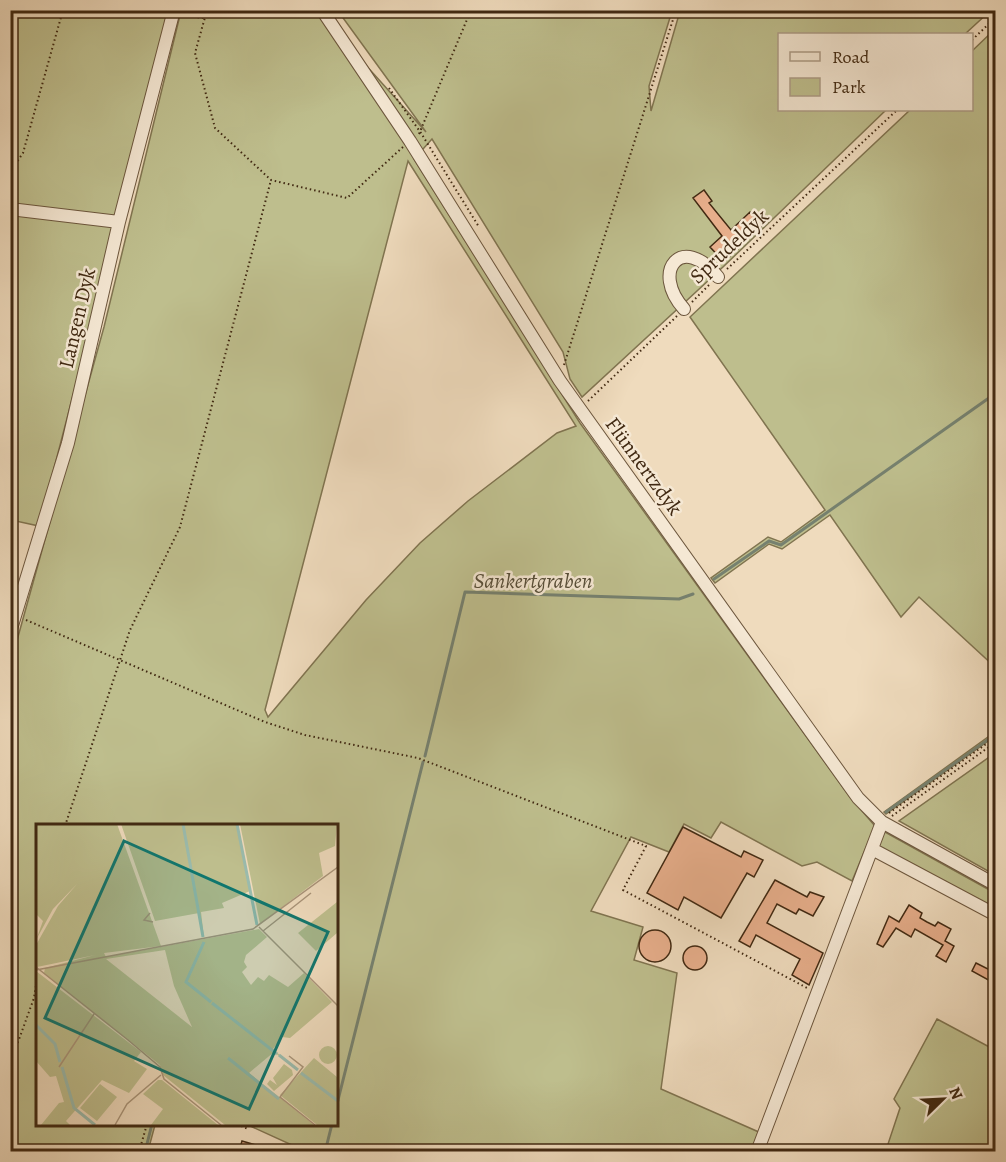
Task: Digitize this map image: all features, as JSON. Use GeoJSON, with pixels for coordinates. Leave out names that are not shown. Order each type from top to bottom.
{"type":"FeatureCollection","features":[{"type":"Feature","properties":{"kind":"street","name":"Langen Dyk"},"geometry":{"type":"LineString","coordinates":[[10,632],[68,443],[119,222],[174,10]]}},
{"type":"Feature","properties":{"kind":"street","name":"Flünnertzdyk"},"geometry":{"type":"LineString","coordinates":[[322,10],[410,141],[560,381],[858,798],[882,822],[996,885]]}},
{"type":"Feature","properties":{"kind":"street"},"geometry":{"type":"LineString","coordinates":[[10,209],[119,222]]}},
{"type":"Feature","properties":{"kind":"street"},"geometry":{"type":"LineString","coordinates":[[684,309],[670,288],[669,272],[675,262],[686,256],[698,257],[708,264],[718,277]]}},
{"type":"Feature","properties":{"kind":"street"},"geometry":{"type":"LineString","coordinates":[[757,1152],[882,822]]}},
{"type":"Feature","properties":{"kind":"street"},"geometry":{"type":"LineString","coordinates":[[872,849],[996,915]]}},
{"type":"Feature","properties":{"kind":"path"},"geometry":{"type":"LineString","coordinates":[[10,172],[22,153],[63,10]]}},
{"type":"Feature","properties":{"kind":"path"},"geometry":{"type":"LineString","coordinates":[[207,10],[195,53],[215,128],[272,180],[347,198],[410,141]]}},
{"type":"Feature","properties":{"kind":"path"},"geometry":{"type":"LineString","coordinates":[[421,133],[471,10]]}},
{"type":"Feature","properties":{"kind":"path"},"geometry":{"type":"LineString","coordinates":[[560,381],[676,10]]}},
{"type":"Feature","properties":{"kind":"path"},"geometry":{"type":"LineString","coordinates":[[973,39],[996,17]]}},
{"type":"Feature","properties":{"kind":"path","name":"Sprudeldyk"},"geometry":{"type":"LineString","coordinates":[[583,405],[896,111]]}},
{"type":"Feature","properties":{"kind":"path"},"geometry":{"type":"LineString","coordinates":[[66,824],[130,630],[180,526],[272,180]]}},
{"type":"Feature","properties":{"kind":"path"},"geometry":{"type":"LineString","coordinates":[[15,617],[265,722],[305,735],[418,758],[646,846],[623,890],[816,993]]}},
{"type":"Feature","properties":{"kind":"path"},"geometry":{"type":"LineString","coordinates":[[882,822],[886,815],[996,737]]}},
{"type":"Feature","properties":{"kind":"path"},"geometry":{"type":"LineString","coordinates":[[882,822],[996,742]]}},
{"type":"Feature","properties":{"kind":"path"},"geometry":{"type":"LineString","coordinates":[[10,1064],[34,998],[36,986]]}},
{"type":"Feature","properties":{"kind":"path"},"geometry":{"type":"LineString","coordinates":[[139,1152],[147,1126]]}},
{"type":"Feature","properties":{"kind":"path"},"geometry":{"type":"LineString","coordinates":[[240,1126],[248,1129]]}},
{"type":"Feature","properties":{"kind":"green space"},"geometry":{"type":"Polygon","coordinates":[[[11,11],[173,11],[39,526],[11,520],[11,11]]]}},
{"type":"Feature","properties":{"kind":"green space"},"geometry":{"type":"Polygon","coordinates":[[[181,11],[317,11],[426,132],[338,11],[672,11],[649,86],[651,111],[680,11],[990,11],[966,33],[778,33],[778,111],[885,111],[723,267],[582,397],[570,379],[563,352],[432,139],[414,159],[580,423],[850,797],[875,826],[852,881],[817,862],[802,866],[721,822],[711,838],[684,824],[669,852],[631,837],[591,911],[643,927],[634,960],[677,973],[661,1089],[761,1133],[753,1151],[348,1152],[331,1146],[329,1151],[305,1151],[250,1126],[338,1126],[338,824],[36,824],[36,1126],[155,1126],[148,1151],[11,1152],[11,649],[16,644],[104,327],[181,11]],[[408,161],[265,710],[268,717],[366,600],[420,543],[468,501],[557,433],[576,426],[408,161]]]}},
{"type":"Feature","properties":{"kind":"green space"},"geometry":{"type":"Polygon","coordinates":[[[995,29],[995,667],[919,597],[901,617],[830,515],[782,549],[769,544],[715,583],[711,578],[768,537],[781,542],[825,510],[690,317],[909,111],[973,111],[973,50],[995,29]]]}},
{"type":"Feature","properties":{"kind":"green space"},"geometry":{"type":"Polygon","coordinates":[[[995,732],[995,736],[886,814],[884,812],[995,732]]]}},
{"type":"Feature","properties":{"kind":"green space"},"geometry":{"type":"Polygon","coordinates":[[[995,753],[995,875],[899,821],[995,753]]]}},
{"type":"Feature","properties":{"kind":"green space"},"geometry":{"type":"Polygon","coordinates":[[[885,832],[995,893],[995,911],[875,846],[879,836],[885,832]]]}},
{"type":"Feature","properties":{"kind":"green space"},"geometry":{"type":"Polygon","coordinates":[[[937,1019],[995,1050],[995,1151],[902,1151],[888,1144],[900,1108],[894,1099],[937,1019]]]}},
{"type":"Feature","properties":{"kind":"building"},"geometry":{"type":"Polygon","coordinates":[[[704,190],[712,201],[709,203],[731,230],[750,212],[762,226],[724,262],[710,247],[722,236],[693,198],[704,190]]]}},
{"type":"Feature","properties":{"kind":"building"},"geometry":{"type":"Polygon","coordinates":[[[683,827],[741,857],[744,851],[763,860],[754,877],[747,873],[721,918],[684,897],[678,910],[647,893],[683,827]]]}},
{"type":"Feature","properties":{"kind":"building"},"geometry":{"type":"Polygon","coordinates":[[[775,880],[807,897],[810,892],[824,897],[813,916],[799,909],[796,914],[777,904],[767,923],[823,953],[809,985],[792,975],[800,959],[756,935],[750,947],[739,941],[775,880]]]}},
{"type":"Feature","properties":{"kind":"building"},"geometry":{"type":"Polygon","coordinates":[[[909,905],[922,913],[920,918],[935,926],[938,922],[951,929],[945,941],[954,946],[946,962],[936,956],[943,945],[915,929],[911,937],[896,928],[883,947],[877,944],[889,916],[899,922],[909,905]]]}},
{"type":"Feature","properties":{"kind":"building"},"geometry":{"type":"Polygon","coordinates":[[[655,930],[666,935],[671,946],[666,957],[655,962],[644,957],[639,946],[644,935],[655,930]]]}},
{"type":"Feature","properties":{"kind":"building"},"geometry":{"type":"Polygon","coordinates":[[[695,946],[703,950],[707,958],[703,966],[695,970],[687,966],[683,958],[687,950],[695,946]]]}},
{"type":"Feature","properties":{"kind":"building"},"geometry":{"type":"Polygon","coordinates":[[[976,963],[996,973],[992,982],[972,971],[976,963]]]}},
{"type":"Feature","properties":{"kind":"building"},"geometry":{"type":"Polygon","coordinates":[[[242,1141],[269,1149],[268,1152],[239,1152],[242,1141]]]}},
{"type":"Feature","properties":{"kind":"waterway","name":"Sankertgraben"},"geometry":{"type":"LineString","coordinates":[[714,579],[769,541],[781,545],[996,393]]}},
{"type":"Feature","properties":{"kind":"waterway","name":"Sankertgraben"},"geometry":{"type":"LineString","coordinates":[[425,756],[465,592],[679,599],[693,594]]}},
{"type":"Feature","properties":{"kind":"waterway"},"geometry":{"type":"LineString","coordinates":[[886,812],[996,734]]}},
{"type":"Feature","properties":{"kind":"waterway","name":"Sankertgraben"},"geometry":{"type":"LineString","coordinates":[[338,1100],[423,762]]}},
{"type":"Feature","properties":{"kind":"waterway"},"geometry":{"type":"LineString","coordinates":[[145,1152],[152,1126]]}},
{"type":"Feature","properties":{"kind":"waterway","name":"Sankertgraben"},"geometry":{"type":"LineString","coordinates":[[325,1152],[332,1126]]}}]}
